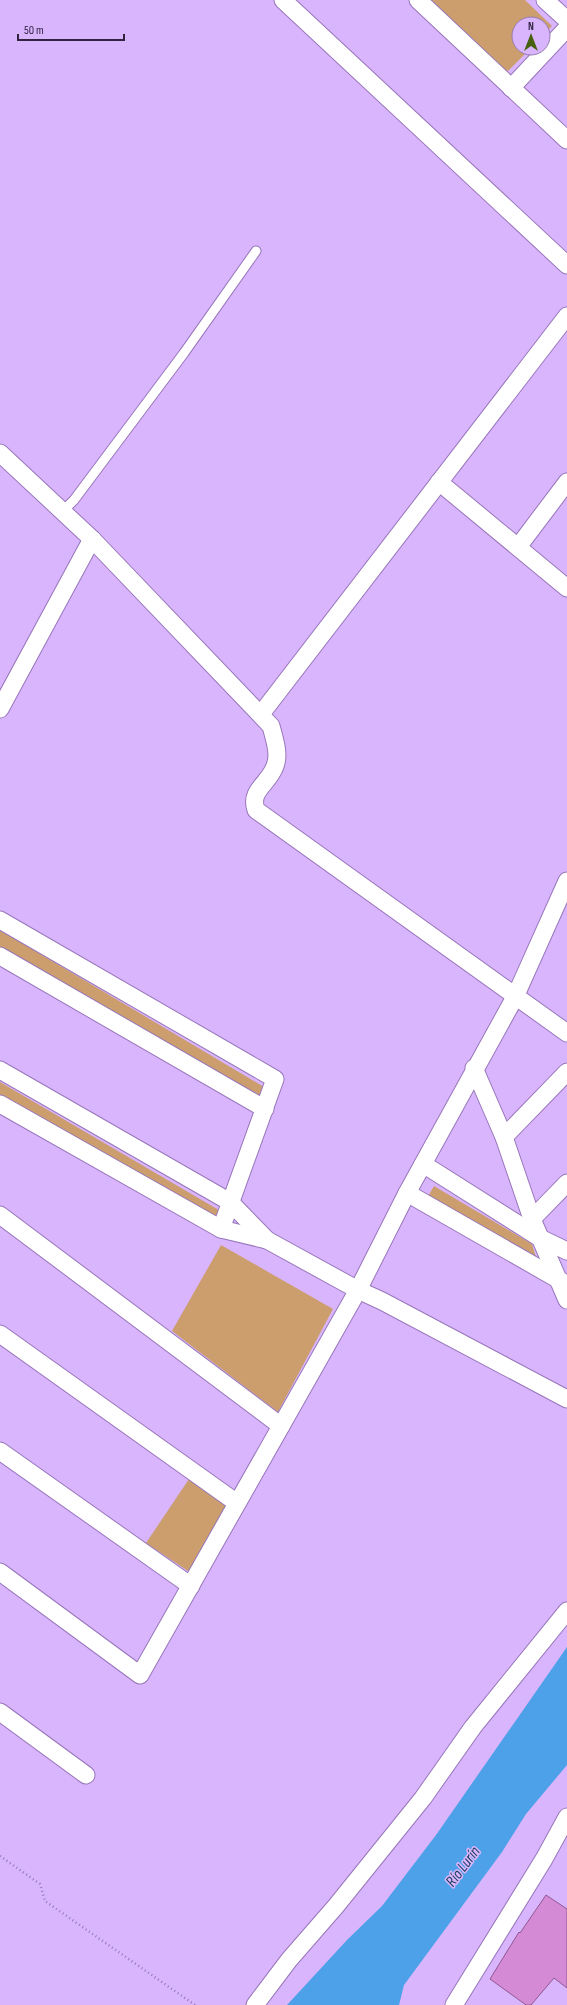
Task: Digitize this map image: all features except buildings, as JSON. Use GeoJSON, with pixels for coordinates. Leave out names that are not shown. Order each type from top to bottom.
{"type":"FeatureCollection","features":[{"type":"Feature","properties":{"kind":"street"},"geometry":{"type":"LineString","coordinates":[[418,0],[567,140]]}},
{"type":"Feature","properties":{"kind":"street"},"geometry":{"type":"LineString","coordinates":[[545,0],[567,20]]}},
{"type":"Feature","properties":{"kind":"street"},"geometry":{"type":"LineString","coordinates":[[291,3],[567,265]]}},
{"type":"Feature","properties":{"kind":"street"},"geometry":{"type":"LineString","coordinates":[[511,88],[567,28]]}},
{"type":"Feature","properties":{"kind":"street"},"geometry":{"type":"LineString","coordinates":[[261,714],[567,316]]}},
{"type":"Feature","properties":{"kind":"street"},"geometry":{"type":"LineString","coordinates":[[0,453],[92,539],[271,726],[277,753],[275,766],[255,795],[254,803],[256,810],[567,1033]]}},
{"type":"Feature","properties":{"kind":"street"},"geometry":{"type":"LineString","coordinates":[[439,482],[567,588]]}},
{"type":"Feature","properties":{"kind":"street"},"geometry":{"type":"LineString","coordinates":[[518,547],[567,482]]}},
{"type":"Feature","properties":{"kind":"street"},"geometry":{"type":"LineString","coordinates":[[0,709],[92,539]]}},
{"type":"Feature","properties":{"kind":"street"},"geometry":{"type":"LineString","coordinates":[[0,1572],[140,1675],[358,1290],[407,1193],[474,1068],[515,997],[567,881]]}},
{"type":"Feature","properties":{"kind":"street"},"geometry":{"type":"LineString","coordinates":[[0,920],[275,1079],[221,1229]]}},
{"type":"Feature","properties":{"kind":"street"},"geometry":{"type":"LineString","coordinates":[[0,956],[264,1109]]}},
{"type":"Feature","properties":{"kind":"street"},"geometry":{"type":"LineString","coordinates":[[474,1068],[504,1137],[532,1219],[540,1238],[563,1282],[567,1300]]}},
{"type":"Feature","properties":{"kind":"street"},"geometry":{"type":"LineString","coordinates":[[0,1070],[230,1202],[267,1240]]}},
{"type":"Feature","properties":{"kind":"street"},"geometry":{"type":"LineString","coordinates":[[504,1137],[567,1072]]}},
{"type":"Feature","properties":{"kind":"street"},"geometry":{"type":"LineString","coordinates":[[1,1107],[221,1229],[267,1240],[358,1290],[382,1301],[567,1399]]}},
{"type":"Feature","properties":{"kind":"street"},"geometry":{"type":"LineString","coordinates":[[423,1164],[540,1238],[567,1251]]}},
{"type":"Feature","properties":{"kind":"street"},"geometry":{"type":"LineString","coordinates":[[532,1219],[567,1183]]}},
{"type":"Feature","properties":{"kind":"street"},"geometry":{"type":"LineString","coordinates":[[407,1193],[563,1282]]}},
{"type":"Feature","properties":{"kind":"street"},"geometry":{"type":"LineString","coordinates":[[0,1215],[281,1426]]}},
{"type":"Feature","properties":{"kind":"street"},"geometry":{"type":"LineString","coordinates":[[0,1334],[237,1503]]}},
{"type":"Feature","properties":{"kind":"street"},"geometry":{"type":"LineString","coordinates":[[0,1451],[191,1586]]}},
{"type":"Feature","properties":{"kind":"street"},"geometry":{"type":"LineString","coordinates":[[256,2005],[289,1960],[336,1906],[423,1798],[473,1727],[567,1611]]}},
{"type":"Feature","properties":{"kind":"street"},"geometry":{"type":"LineString","coordinates":[[0,1712],[86,1775]]}},
{"type":"Feature","properties":{"kind":"street"},"geometry":{"type":"LineString","coordinates":[[454,2005],[544,1859],[567,1817]]}},
{"type":"Feature","properties":{"kind":"lane"},"geometry":{"type":"LineString","coordinates":[[62,512],[74,500],[131,421],[184,353],[256,251]]}},
{"type":"Feature","properties":{"kind":"path"},"geometry":{"type":"LineString","coordinates":[[0,1856],[40,1884],[45,1901],[196,2005]]}},
{"type":"Feature","properties":{"kind":"shaded area"},"geometry":{"type":"Polygon","coordinates":[[[429,0],[525,0],[542,16],[511,16],[511,56],[523,56],[506,73],[429,0]]]}},
{"type":"Feature","properties":{"kind":"shaded area"},"geometry":{"type":"Polygon","coordinates":[[[0,930],[269,1090],[265,1102],[0,949],[0,930]]]}},
{"type":"Feature","properties":{"kind":"shaded area"},"geometry":{"type":"Polygon","coordinates":[[[0,1082],[224,1213],[220,1225],[0,1100],[0,1082]]]}},
{"type":"Feature","properties":{"kind":"shaded area"},"geometry":{"type":"Polygon","coordinates":[[[434,1186],[532,1244],[538,1264],[427,1198],[434,1186]]]}},
{"type":"Feature","properties":{"kind":"shaded area"},"geometry":{"type":"Polygon","coordinates":[[[221,1245],[333,1309],[278,1412],[172,1331],[221,1245]]]}},
{"type":"Feature","properties":{"kind":"shaded area"},"geometry":{"type":"Polygon","coordinates":[[[189,1479],[231,1508],[188,1571],[146,1543],[189,1479]]]}},
{"type":"Feature","properties":{"kind":"water","name":"Río Lurín"},"geometry":{"type":"Polygon","coordinates":[[[567,1647],[567,1765],[526,1814],[502,1852],[404,1985],[399,2005],[287,2005],[347,1940],[382,1906],[436,1835],[567,1647]]]}}]}
